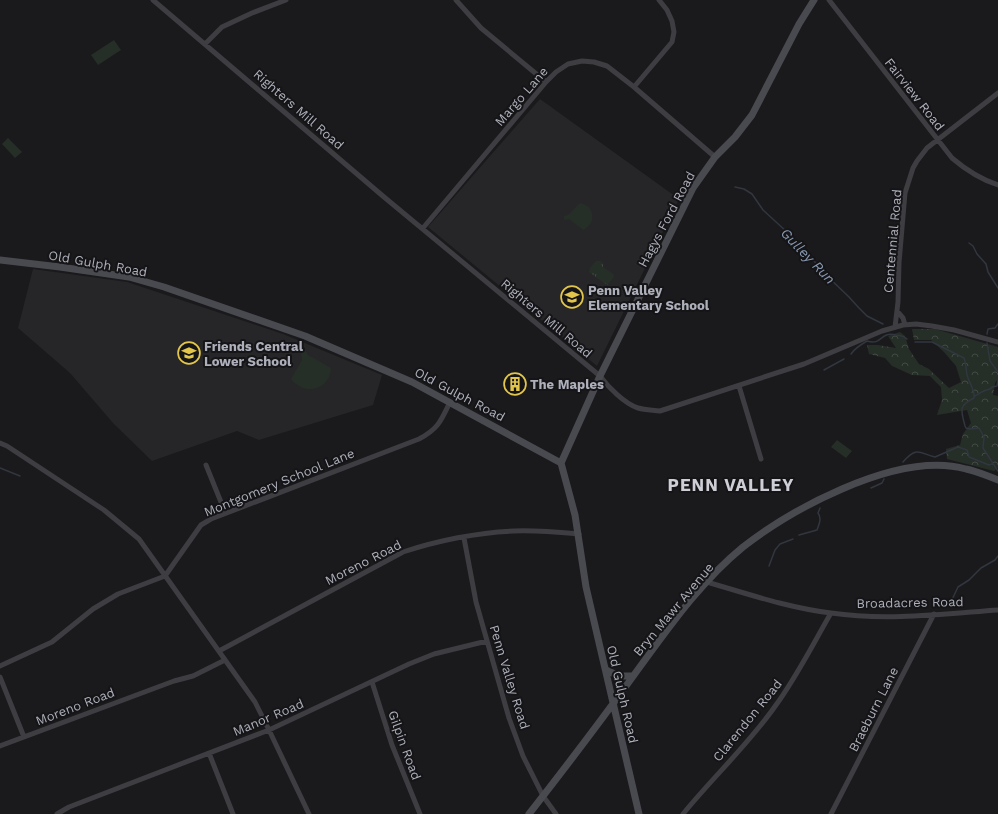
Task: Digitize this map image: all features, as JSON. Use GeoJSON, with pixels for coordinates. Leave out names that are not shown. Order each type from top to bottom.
{"type":"FeatureCollection","features":[{"type":"Feature","properties":{"kind":"street","name":"Righters Mill Road"},"geometry":{"type":"LineString","coordinates":[[153,0],[378,192],[600,376],[606,385],[637,408],[658,411],[804,364],[882,330],[905,325],[916,324],[954,330],[998,342]]}},
{"type":"Feature","properties":{"kind":"street"},"geometry":{"type":"LineString","coordinates":[[205,44],[222,27],[252,13],[286,0]]}},
{"type":"Feature","properties":{"kind":"street"},"geometry":{"type":"LineString","coordinates":[[456,0],[481,28],[546,82]]}},
{"type":"Feature","properties":{"kind":"street"},"geometry":{"type":"LineString","coordinates":[[634,87],[672,42],[674,32],[672,21],[667,10],[659,0]]}},
{"type":"Feature","properties":{"kind":"street","name":"Hagys Ford Road"},"geometry":{"type":"LineString","coordinates":[[561,463],[600,376],[693,188],[715,157],[735,137],[752,115],[799,24],[814,0]]}},
{"type":"Feature","properties":{"kind":"street","name":"Fairview Road"},"geometry":{"type":"LineString","coordinates":[[829,0],[936,140],[952,158],[977,176],[998,185]]}},
{"type":"Feature","properties":{"kind":"street","name":"Margo Lane"},"geometry":{"type":"LineString","coordinates":[[423,228],[546,82],[556,72],[568,64],[582,61],[594,62],[606,66],[634,87],[715,157]]}},
{"type":"Feature","properties":{"kind":"street","name":"Centennial Road"},"geometry":{"type":"LineString","coordinates":[[895,327],[899,263],[907,185],[917,161],[927,148],[936,140],[998,93]]}},
{"type":"Feature","properties":{"kind":"street","name":"Old Gulph Road"},"geometry":{"type":"LineString","coordinates":[[0,260],[129,277],[308,338],[412,382],[561,463],[575,515],[586,587],[639,814]]}},
{"type":"Feature","properties":{"kind":"street","name":"Centennial Road"},"geometry":{"type":"LineString","coordinates":[[897,311],[903,318],[905,325]]}},
{"type":"Feature","properties":{"kind":"street"},"geometry":{"type":"LineString","coordinates":[[738,386],[761,459]]}},
{"type":"Feature","properties":{"kind":"street","name":"Montgomery School Lane"},"geometry":{"type":"LineString","coordinates":[[165,576],[201,525],[225,512],[419,439],[431,432],[437,426],[450,402]]}},
{"type":"Feature","properties":{"kind":"street"},"geometry":{"type":"LineString","coordinates":[[0,443],[7,446],[104,510],[139,539],[255,702],[309,814]]}},
{"type":"Feature","properties":{"kind":"street","name":"Bryn Mawr Avenue"},"geometry":{"type":"LineString","coordinates":[[529,814],[634,676],[662,636],[707,582],[742,548],[780,520],[818,499],[858,482],[911,466],[937,464],[965,468],[997,480]]}},
{"type":"Feature","properties":{"kind":"street"},"geometry":{"type":"LineString","coordinates":[[206,465],[225,512]]}},
{"type":"Feature","properties":{"kind":"street","name":"Moreno Road"},"geometry":{"type":"LineString","coordinates":[[218,651],[403,552],[428,544],[513,531],[545,531],[578,534]]}},
{"type":"Feature","properties":{"kind":"street","name":"Penn Valley Road"},"geometry":{"type":"LineString","coordinates":[[464,538],[476,602],[509,718],[523,756],[543,796],[556,814]]}},
{"type":"Feature","properties":{"kind":"street"},"geometry":{"type":"LineString","coordinates":[[0,666],[52,642],[93,609],[118,594],[165,576]]}},
{"type":"Feature","properties":{"kind":"street","name":"Broadacres Road"},"geometry":{"type":"LineString","coordinates":[[707,582],[767,600],[831,613],[881,616],[998,610]]}},
{"type":"Feature","properties":{"kind":"street","name":"Clarendon Road"},"geometry":{"type":"LineString","coordinates":[[683,814],[742,748],[776,706],[797,673],[831,613]]}},
{"type":"Feature","properties":{"kind":"street","name":"Braeburn Lane"},"geometry":{"type":"LineString","coordinates":[[831,814],[934,614]]}},
{"type":"Feature","properties":{"kind":"street","name":"Manor Road"},"geometry":{"type":"LineString","coordinates":[[57,814],[69,807],[269,730],[409,664],[434,654],[487,641]]}},
{"type":"Feature","properties":{"kind":"street","name":"Moreno Road"},"geometry":{"type":"LineString","coordinates":[[0,746],[174,681],[193,676],[225,660]]}},
{"type":"Feature","properties":{"kind":"street"},"geometry":{"type":"LineString","coordinates":[[606,670],[619,676],[634,676]]}},
{"type":"Feature","properties":{"kind":"street"},"geometry":{"type":"LineString","coordinates":[[0,677],[24,737]]}},
{"type":"Feature","properties":{"kind":"street","name":"Gilpin Road"},"geometry":{"type":"LineString","coordinates":[[372,682],[392,745],[420,814]]}},
{"type":"Feature","properties":{"kind":"street"},"geometry":{"type":"LineString","coordinates":[[209,753],[233,814]]}},
{"type":"Feature","properties":{"kind":"shaded area","name":"Penn Valley Elementary School"},"geometry":{"type":"Polygon","coordinates":[[[540,99],[679,199],[597,366],[428,227],[540,99]]]}},
{"type":"Feature","properties":{"kind":"shaded area","name":"Friends Central Lower School"},"geometry":{"type":"Polygon","coordinates":[[[33,269],[127,282],[283,334],[382,375],[373,405],[259,440],[237,431],[152,461],[113,423],[70,373],[18,328],[33,269]]]}},
{"type":"Feature","properties":{"kind":"green space"},"geometry":{"type":"Polygon","coordinates":[[[114,40],[121,50],[98,65],[91,55],[114,40]]]}},
{"type":"Feature","properties":{"kind":"green space"},"geometry":{"type":"Polygon","coordinates":[[[8,138],[22,152],[15,158],[2,144],[8,138]]]}},
{"type":"Feature","properties":{"kind":"green space"},"geometry":{"type":"Polygon","coordinates":[[[580,203],[589,207],[592,215],[591,224],[583,230],[569,219],[564,220],[564,216],[568,215],[580,203]]]}},
{"type":"Feature","properties":{"kind":"green space"},"geometry":{"type":"Polygon","coordinates":[[[596,261],[603,263],[603,267],[613,274],[614,277],[607,285],[589,272],[590,268],[596,261]]]}},
{"type":"Feature","properties":{"kind":"green space"},"geometry":{"type":"Polygon","coordinates":[[[912,329],[935,329],[998,347],[998,379],[995,383],[993,395],[998,396],[998,468],[994,471],[947,459],[946,449],[960,445],[963,434],[971,423],[967,410],[937,415],[942,400],[941,387],[930,376],[912,375],[892,366],[885,358],[869,354],[867,345],[896,348],[888,336],[900,332],[905,336],[909,349],[919,364],[929,369],[949,388],[961,382],[956,366],[944,352],[931,340],[914,340],[912,329]]]}},
{"type":"Feature","properties":{"kind":"green space"},"geometry":{"type":"Polygon","coordinates":[[[305,350],[308,355],[331,368],[330,376],[326,382],[316,388],[303,388],[291,379],[302,360],[301,351],[305,350]]]}},
{"type":"Feature","properties":{"kind":"green space"},"geometry":{"type":"Polygon","coordinates":[[[837,440],[852,451],[846,458],[831,447],[837,440]]]}},
{"type":"Feature","properties":{"kind":"waterway","name":"Gulley Run"},"geometry":{"type":"LineString","coordinates":[[735,187],[744,189],[752,194],[763,210],[800,244],[824,273],[867,316],[883,324]]}},
{"type":"Feature","properties":{"kind":"waterway"},"geometry":{"type":"LineString","coordinates":[[969,243],[973,246],[977,254],[986,264],[988,272],[998,288]]}},
{"type":"Feature","properties":{"kind":"waterway"},"geometry":{"type":"LineString","coordinates":[[987,334],[988,329],[995,328],[998,324]]}},
{"type":"Feature","properties":{"kind":"waterway"},"geometry":{"type":"LineString","coordinates":[[851,354],[854,350],[867,341],[876,342],[887,335],[891,334],[902,336],[907,339]]}},
{"type":"Feature","properties":{"kind":"waterway","name":"Gulley Run"},"geometry":{"type":"LineString","coordinates":[[915,342],[932,342],[964,358],[967,375],[974,395],[974,398],[965,404],[962,409],[962,416],[965,426],[966,428],[970,429],[979,428],[984,437],[983,448],[998,471]]}},
{"type":"Feature","properties":{"kind":"waterway"},"geometry":{"type":"LineString","coordinates":[[987,343],[990,361],[998,372]]}},
{"type":"Feature","properties":{"kind":"waterway"},"geometry":{"type":"LineString","coordinates":[[824,370],[844,359]]}},
{"type":"Feature","properties":{"kind":"waterway"},"geometry":{"type":"LineString","coordinates":[[975,396],[997,386],[998,380]]}},
{"type":"Feature","properties":{"kind":"waterway"},"geometry":{"type":"LineString","coordinates":[[903,462],[915,452],[935,457],[958,447],[967,450],[969,457],[989,465],[992,464]]}},
{"type":"Feature","properties":{"kind":"waterway"},"geometry":{"type":"LineString","coordinates":[[0,468],[20,476]]}},
{"type":"Feature","properties":{"kind":"waterway"},"geometry":{"type":"LineString","coordinates":[[871,488],[882,483],[884,479]]}},
{"type":"Feature","properties":{"kind":"waterway"},"geometry":{"type":"LineString","coordinates":[[799,535],[817,530],[820,522],[818,513],[820,508]]}},
{"type":"Feature","properties":{"kind":"waterway"},"geometry":{"type":"LineString","coordinates":[[769,566],[775,550],[780,544],[793,539]]}},
{"type":"Feature","properties":{"kind":"waterway"},"geometry":{"type":"LineString","coordinates":[[949,606],[958,587],[969,580],[981,568],[995,560],[998,556]]}},
{"type":"Feature","properties":{"kind":"place","name":"Penn Valley Elementary School"},"geometry":{"type":"Point","coordinates":[572,297]}},
{"type":"Feature","properties":{"kind":"place","name":"Friends Central Lower School"},"geometry":{"type":"Point","coordinates":[189,353]}},
{"type":"Feature","properties":{"kind":"place","name":"The Maples"},"geometry":{"type":"Point","coordinates":[515,384]}},
{"type":"Feature","properties":{"kind":"district","name":"PENN VALLEY"},"geometry":{"type":"Point","coordinates":[731,485]}}]}
